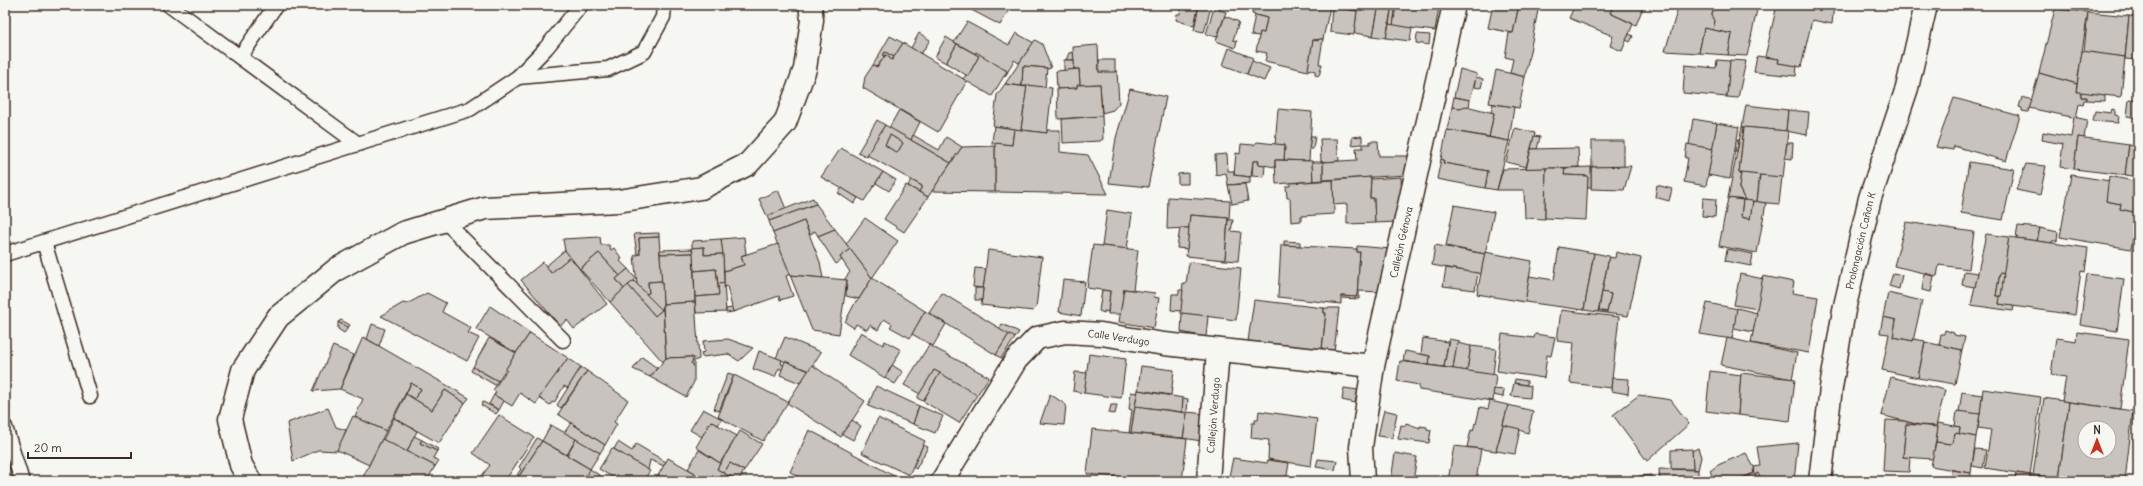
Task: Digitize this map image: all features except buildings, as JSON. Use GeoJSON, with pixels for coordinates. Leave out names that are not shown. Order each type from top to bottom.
{"type":"FeatureCollection","features":[{"type":"Feature","properties":{"kind":"street"},"geometry":{"type":"LineString","coordinates":[[250,481],[241,465],[230,419],[243,370],[278,317],[337,269],[403,233],[485,208],[618,201],[701,188],[748,164],[785,123],[805,69],[812,20],[810,5]]}},
{"type":"Feature","properties":{"kind":"street","name":"Callejón Génova"},"geometry":{"type":"LineString","coordinates":[[1363,481],[1361,447],[1373,366],[1454,5]]}},
{"type":"Feature","properties":{"kind":"street","name":"Prolongación Cañon K"},"geometry":{"type":"LineString","coordinates":[[1820,481],[1831,388],[1844,310],[1870,198],[1907,88],[1926,5]]}},
{"type":"Feature","properties":{"kind":"street","name":"Calle Verdugo"},"geometry":{"type":"LineString","coordinates":[[942,481],[1016,360],[1037,338],[1065,332],[1094,333],[1164,344],[1373,366]]}},
{"type":"Feature","properties":{"kind":"street","name":"Callejón Verdugo"},"geometry":{"type":"LineString","coordinates":[[1208,481],[1218,350]]}},
{"type":"Feature","properties":{"kind":"lane"},"geometry":{"type":"LineString","coordinates":[[169,5],[358,144]]}},
{"type":"Feature","properties":{"kind":"lane"},"geometry":{"type":"LineString","coordinates":[[240,57],[276,5]]}},
{"type":"Feature","properties":{"kind":"lane"},"geometry":{"type":"LineString","coordinates":[[5,254],[470,109],[518,78],[546,48],[581,5]]}},
{"type":"Feature","properties":{"kind":"lane"},"geometry":{"type":"LineString","coordinates":[[518,78],[608,69],[644,52],[663,17],[664,5]]}},
{"type":"Feature","properties":{"kind":"lane"},"geometry":{"type":"LineString","coordinates":[[444,220],[563,340]]}},
{"type":"Feature","properties":{"kind":"lane"},"geometry":{"type":"LineString","coordinates":[[44,242],[90,396]]}},
{"type":"Feature","properties":{"kind":"lane"},"geometry":{"type":"LineString","coordinates":[[5,427],[22,481]]}}]}
